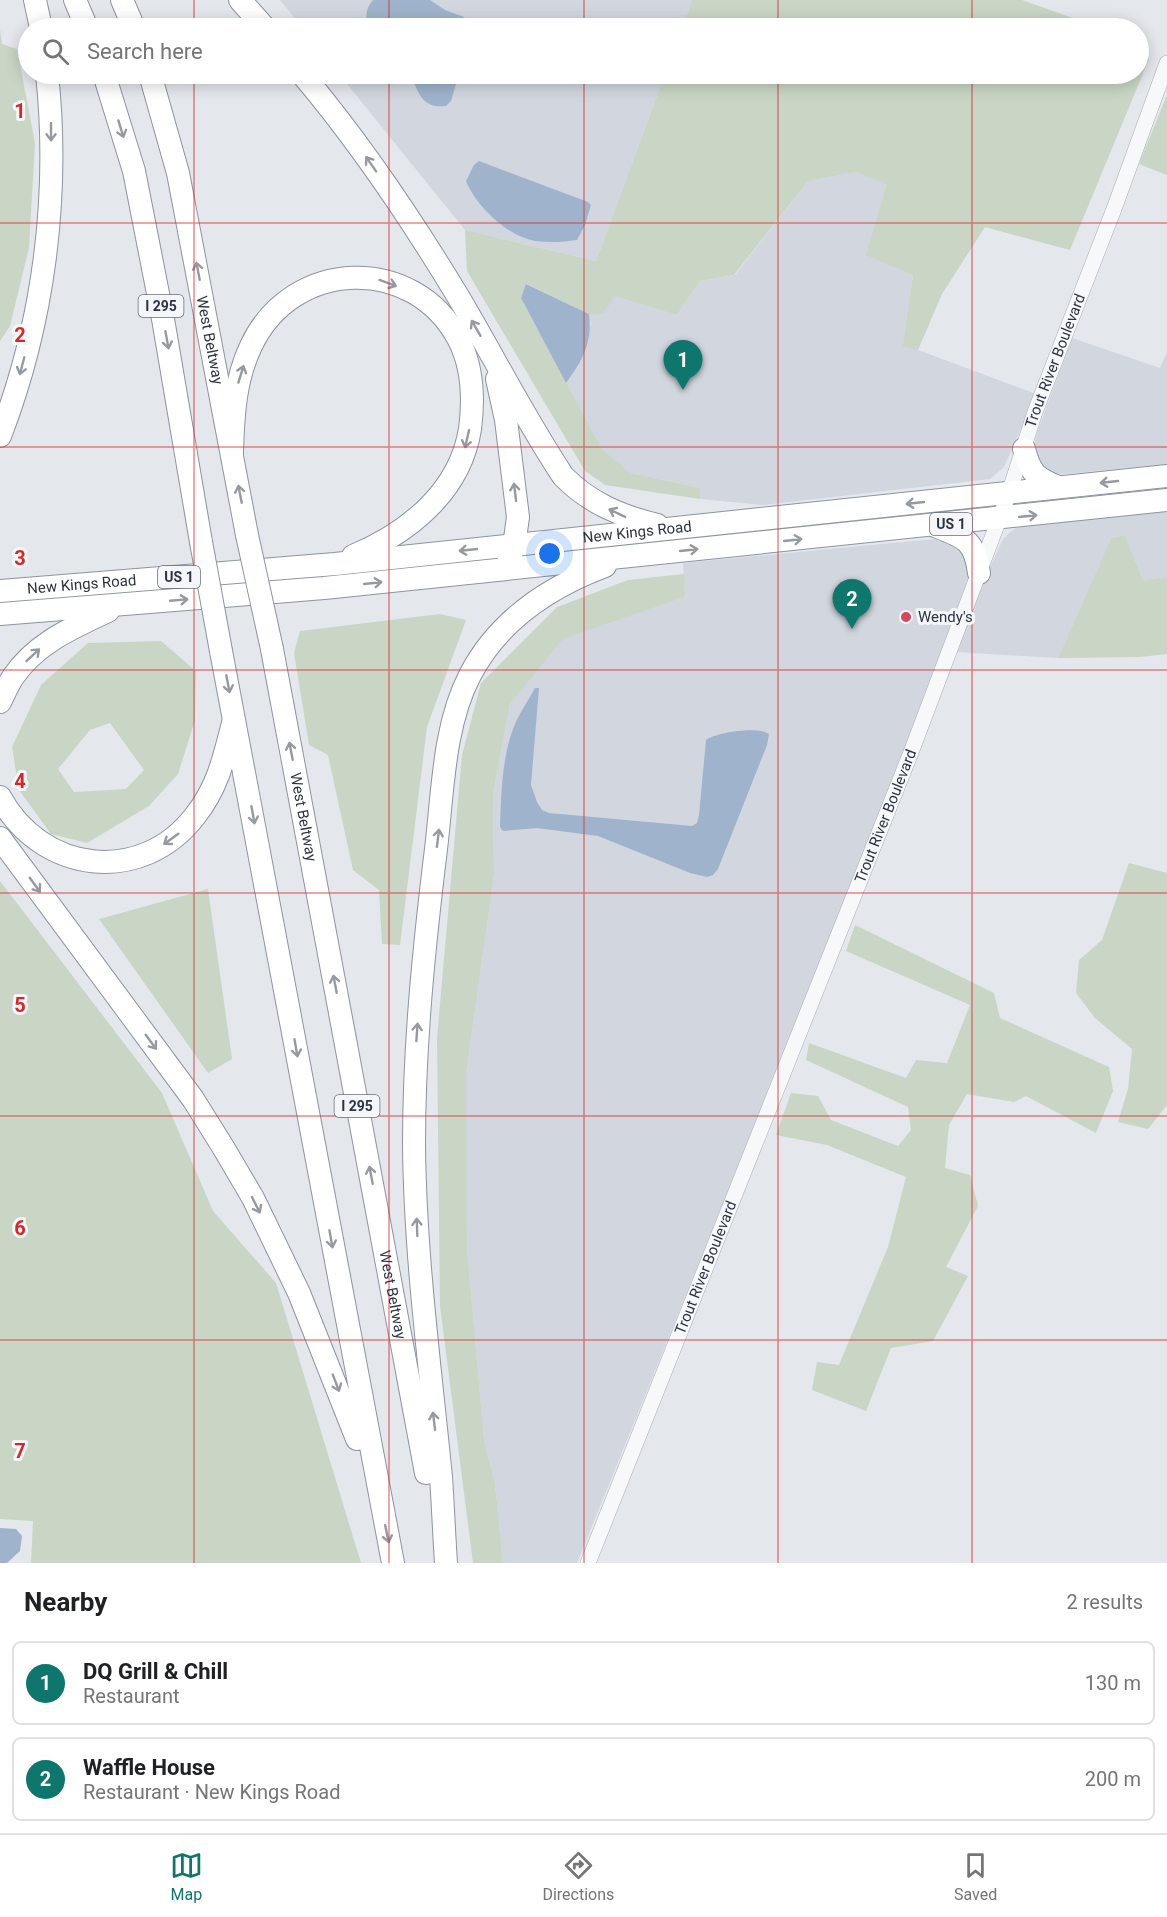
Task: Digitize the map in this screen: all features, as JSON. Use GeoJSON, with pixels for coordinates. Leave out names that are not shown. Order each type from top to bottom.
{"type":"FeatureCollection","features":[{"type":"Feature","properties":{"kind":"highway"},"geometry":{"type":"LineString","coordinates":[[35,0],[39,18]]}},
{"type":"Feature","properties":{"kind":"highway"},"geometry":{"type":"LineString","coordinates":[[75,0],[83,18]]}},
{"type":"Feature","properties":{"kind":"highway"},"geometry":{"type":"LineString","coordinates":[[122,0],[130,18]]}},
{"type":"Feature","properties":{"kind":"highway"},"geometry":{"type":"LineString","coordinates":[[240,0],[256,18]]}},
{"type":"Feature","properties":{"kind":"highway"},"geometry":{"type":"LineString","coordinates":[[0,436],[34,324],[45,260],[51,194],[52,117],[48,84]]}},
{"type":"Feature","properties":{"kind":"highway","name":"I 295"},"geometry":{"type":"LineString","coordinates":[[107,84],[134,171],[163,319],[201,542],[393,1563]]}},
{"type":"Feature","properties":{"kind":"highway","name":"West Beltway"},"geometry":{"type":"LineString","coordinates":[[153,84],[178,173],[272,649],[445,1563]]}},
{"type":"Feature","properties":{"kind":"highway"},"geometry":{"type":"LineString","coordinates":[[310,84],[358,145],[409,219],[459,297],[491,356],[563,476],[594,502],[625,517],[673,529]]}},
{"type":"Feature","properties":{"kind":"highway"},"geometry":{"type":"LineString","coordinates":[[232,452],[233,414],[240,377],[251,345],[266,321],[295,294],[323,282],[341,278],[366,277],[407,290],[425,301],[445,320],[458,339],[465,355],[472,393],[470,428],[463,456],[438,498],[423,515],[404,530],[375,547],[335,564]]}},
{"type":"Feature","properties":{"kind":"highway"},"geometry":{"type":"LineString","coordinates":[[491,356],[506,420],[518,517],[514,546],[506,569]]}},
{"type":"Feature","properties":{"kind":"highway"},"geometry":{"type":"LineString","coordinates":[[1024,449],[1028,465],[1033,473],[1042,480],[1059,487]]}},
{"type":"Feature","properties":{"kind":"highway","name":"New Kings Road"},"geometry":{"type":"LineString","coordinates":[[0,591],[335,564],[1167,476]]}},
{"type":"Feature","properties":{"kind":"highway","name":"New Kings Road"},"geometry":{"type":"LineString","coordinates":[[0,614],[506,569],[1166,500]]}},
{"type":"Feature","properties":{"kind":"highway"},"geometry":{"type":"LineString","coordinates":[[934,526],[957,534],[969,543],[977,555],[979,573]]}},
{"type":"Feature","properties":{"kind":"highway"},"geometry":{"type":"LineString","coordinates":[[445,1563],[441,1479],[425,1341],[414,1145],[416,1052],[423,963],[449,741],[457,706],[471,673],[495,638],[516,616],[528,605],[584,574],[633,556]]}},
{"type":"Feature","properties":{"kind":"highway"},"geometry":{"type":"LineString","coordinates":[[0,702],[13,677],[33,654],[60,633],[120,605]]}},
{"type":"Feature","properties":{"kind":"highway"},"geometry":{"type":"LineString","coordinates":[[0,797],[18,825],[51,850],[68,857],[89,861],[130,859],[149,852],[178,835],[208,799],[219,778],[234,716]]}},
{"type":"Feature","properties":{"kind":"highway"},"geometry":{"type":"LineString","coordinates":[[0,838],[193,1099],[241,1177],[299,1293],[378,1491]]}},
{"type":"Feature","properties":{"kind":"street","name":"Trout River Boulevard"},"geometry":{"type":"LineString","coordinates":[[588,1563],[906,766],[1009,493],[1035,412],[1114,209],[1167,63]]}},
{"type":"Feature","properties":{"kind":"shaded area"},"geometry":{"type":"Polygon","coordinates":[[[280,0],[692,0],[686,18],[295,18],[280,0]]]}},
{"type":"Feature","properties":{"kind":"shaded area"},"geometry":{"type":"Polygon","coordinates":[[[347,84],[661,84],[596,261],[465,230],[347,84]]]}},
{"type":"Feature","properties":{"kind":"shaded area"},"geometry":{"type":"Polygon","coordinates":[[[856,172],[887,183],[913,275],[904,347],[918,350],[1036,394],[1004,467],[990,479],[763,505],[700,499],[701,488],[631,473],[602,449],[566,383],[578,367],[591,324],[589,314],[603,314],[615,295],[677,315],[700,281],[735,275],[808,181],[856,172]]]}},
{"type":"Feature","properties":{"kind":"shaded area"},"geometry":{"type":"Polygon","coordinates":[[[1072,338],[1160,368],[1167,352],[1167,464],[1045,476],[1033,449],[1072,338]]]}},
{"type":"Feature","properties":{"kind":"shaded area"},"geometry":{"type":"Polygon","coordinates":[[[1167,508],[1167,577],[1143,580],[1125,535],[1111,538],[1058,658],[956,652],[1003,539],[1016,528],[1055,521],[1167,508]]]}},
{"type":"Feature","properties":{"kind":"shaded area"},"geometry":{"type":"Polygon","coordinates":[[[945,538],[969,552],[969,587],[921,716],[577,1563],[503,1563],[495,1483],[484,1440],[467,1247],[466,1075],[494,875],[493,794],[510,704],[562,639],[685,597],[683,563],[945,538]]]}},
{"type":"Feature","properties":{"kind":"green space"},"geometry":{"type":"Polygon","coordinates":[[[692,0],[1022,0],[1073,18],[686,18],[692,0]]]}},
{"type":"Feature","properties":{"kind":"green space"},"geometry":{"type":"Polygon","coordinates":[[[0,29],[2,44],[17,49],[18,84],[24,84],[35,143],[29,248],[10,326],[0,341],[0,29]]]}},
{"type":"Feature","properties":{"kind":"green space"},"geometry":{"type":"Polygon","coordinates":[[[661,84],[1139,84],[1070,250],[985,227],[942,294],[918,350],[903,347],[913,275],[866,255],[887,184],[856,172],[808,181],[734,275],[700,281],[677,315],[615,296],[603,314],[589,314],[527,284],[521,298],[602,449],[631,473],[701,488],[700,499],[605,485],[585,471],[467,271],[465,230],[596,261],[661,84]]]}},
{"type":"Feature","properties":{"kind":"green space"},"geometry":{"type":"Polygon","coordinates":[[[1167,95],[1167,175],[1139,164],[1167,95]]]}},
{"type":"Feature","properties":{"kind":"green space"},"geometry":{"type":"Polygon","coordinates":[[[1125,535],[1143,580],[1167,577],[1167,654],[1140,657],[1058,658],[1111,538],[1125,535]]]}},
{"type":"Feature","properties":{"kind":"green space"},"geometry":{"type":"Polygon","coordinates":[[[684,574],[685,597],[563,639],[510,704],[493,794],[494,875],[466,1075],[467,1247],[484,1440],[495,1483],[503,1563],[473,1563],[440,1306],[437,1038],[462,755],[481,683],[557,607],[628,580],[684,574]]]}},
{"type":"Feature","properties":{"kind":"green space"},"geometry":{"type":"Polygon","coordinates":[[[440,614],[466,620],[427,727],[400,945],[382,944],[379,890],[353,870],[328,755],[309,745],[294,653],[300,631],[440,614]]]}},
{"type":"Feature","properties":{"kind":"green space"},"geometry":{"type":"Polygon","coordinates":[[[161,641],[196,671],[195,720],[178,774],[149,806],[87,843],[51,834],[19,790],[12,747],[41,685],[88,643],[161,641]],[[110,723],[90,730],[58,769],[74,792],[126,789],[144,770],[110,723]]]}},
{"type":"Feature","properties":{"kind":"green space"},"geometry":{"type":"Polygon","coordinates":[[[1129,863],[1167,873],[1167,1105],[1148,1129],[1118,1122],[1128,1089],[1132,1049],[1095,1018],[1076,993],[1079,960],[1102,940],[1129,863]]]}},
{"type":"Feature","properties":{"kind":"green space"},"geometry":{"type":"Polygon","coordinates":[[[0,881],[162,1093],[213,1211],[276,1283],[361,1563],[31,1563],[33,1521],[0,1519],[0,881]]]}},
{"type":"Feature","properties":{"kind":"green space"},"geometry":{"type":"Polygon","coordinates":[[[208,889],[232,1059],[208,1073],[99,919],[208,889]]]}},
{"type":"Feature","properties":{"kind":"green space"},"geometry":{"type":"Polygon","coordinates":[[[855,925],[994,993],[1000,1018],[1109,1067],[1113,1091],[1096,1133],[1026,1096],[1014,1102],[967,1094],[949,1125],[945,1168],[970,1175],[978,1206],[946,1267],[968,1276],[933,1341],[891,1348],[866,1411],[812,1390],[817,1362],[839,1365],[888,1247],[906,1177],[827,1145],[776,1135],[791,1093],[818,1096],[831,1120],[898,1146],[911,1130],[908,1107],[806,1060],[809,1043],[906,1078],[916,1060],[947,1063],[970,1005],[846,951],[855,925]]]}},
{"type":"Feature","properties":{"kind":"water"},"geometry":{"type":"Polygon","coordinates":[[[373,0],[430,0],[445,10],[464,18],[367,18],[368,7],[373,0]]]}},
{"type":"Feature","properties":{"kind":"water"},"geometry":{"type":"Polygon","coordinates":[[[415,84],[456,84],[451,101],[446,106],[431,105],[419,93],[415,84]]]}},
{"type":"Feature","properties":{"kind":"water"},"geometry":{"type":"Polygon","coordinates":[[[479,161],[588,202],[591,205],[585,225],[577,240],[535,241],[514,233],[494,218],[477,200],[466,181],[474,165],[479,161]]]}},
{"type":"Feature","properties":{"kind":"water"},"geometry":{"type":"Polygon","coordinates":[[[526,284],[589,314],[590,324],[585,351],[566,383],[521,298],[526,284]]]}},
{"type":"Feature","properties":{"kind":"water"},"geometry":{"type":"Polygon","coordinates":[[[535,688],[539,688],[531,785],[542,810],[549,813],[692,826],[697,823],[699,815],[706,740],[738,731],[756,730],[769,734],[767,745],[718,869],[713,875],[707,877],[690,873],[598,836],[537,828],[503,831],[500,827],[506,752],[515,724],[535,688]]]}},
{"type":"Feature","properties":{"kind":"water"},"geometry":{"type":"Polygon","coordinates":[[[0,1528],[16,1529],[22,1536],[20,1551],[7,1563],[0,1563],[0,1528]]]}},
{"type":"Feature","properties":{"kind":"place","name":"DQ Grill & Chill"},"geometry":{"type":"Point","coordinates":[683,390]}},
{"type":"Feature","properties":{"kind":"place","name":"Wendy's"},"geometry":{"type":"Point","coordinates":[906,617]}},
{"type":"Feature","properties":{"kind":"place","name":"Waffle House"},"geometry":{"type":"Point","coordinates":[852,629]}}]}
